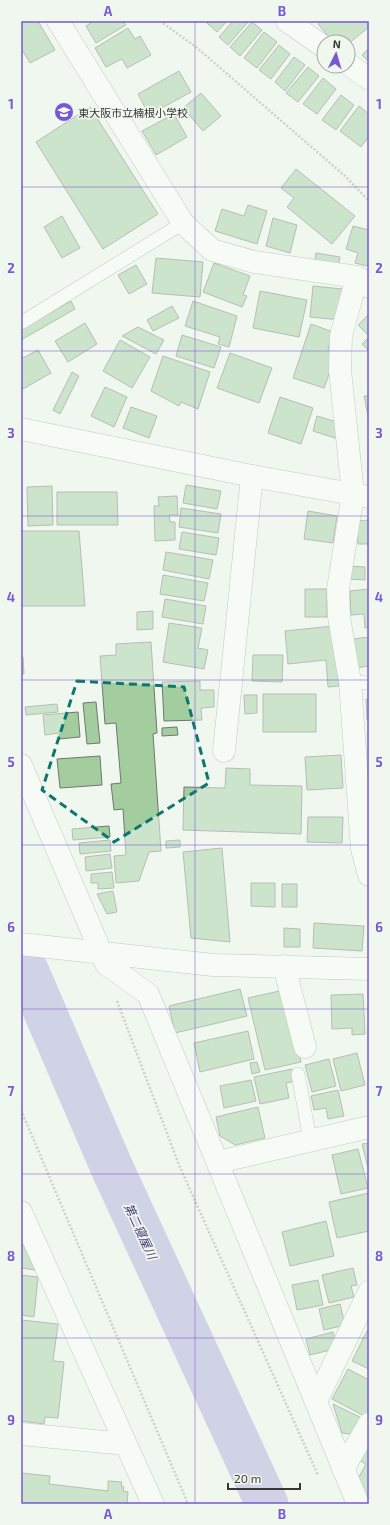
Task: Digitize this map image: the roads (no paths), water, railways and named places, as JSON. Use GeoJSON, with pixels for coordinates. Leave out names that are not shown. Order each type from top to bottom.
{"type":"FeatureCollection","features":[{"type":"Feature","properties":{"kind":"street"},"geometry":{"type":"LineString","coordinates":[[58,21],[183,223],[212,250],[254,262],[363,283],[341,336],[340,370],[361,496],[338,589],[339,617],[359,682],[362,849],[369,875]]}},
{"type":"Feature","properties":{"kind":"street"},"geometry":{"type":"LineString","coordinates":[[287,21],[316,41]]}},
{"type":"Feature","properties":{"kind":"street"},"geometry":{"type":"LineString","coordinates":[[356,70],[369,79]]}},
{"type":"Feature","properties":{"kind":"street"},"geometry":{"type":"LineString","coordinates":[[21,429],[252,476],[361,496]]}},
{"type":"Feature","properties":{"kind":"street"},"geometry":{"type":"LineString","coordinates":[[224,751],[252,476]]}},
{"type":"Feature","properties":{"kind":"street"},"geometry":{"type":"LineString","coordinates":[[21,765],[103,958],[148,994],[358,1504]]}},
{"type":"Feature","properties":{"kind":"street"},"geometry":{"type":"LineString","coordinates":[[21,944],[103,958],[213,965],[369,969]]}},
{"type":"Feature","properties":{"kind":"street"},"geometry":{"type":"LineString","coordinates":[[284,966],[305,1047]]}},
{"type":"Feature","properties":{"kind":"street"},"geometry":{"type":"LineString","coordinates":[[218,1162],[369,1127]]}},
{"type":"Feature","properties":{"kind":"street"},"geometry":{"type":"LineString","coordinates":[[21,1212],[153,1504]]}},
{"type":"Feature","properties":{"kind":"street"},"geometry":{"type":"LineString","coordinates":[[316,1401],[369,1292]]}},
{"type":"Feature","properties":{"kind":"street"},"geometry":{"type":"LineString","coordinates":[[343,1469],[369,1424]]}},
{"type":"Feature","properties":{"kind":"street"},"geometry":{"type":"LineString","coordinates":[[21,1434],[126,1444]]}},
{"type":"Feature","properties":{"kind":"lane"},"geometry":{"type":"LineString","coordinates":[[21,323],[183,223]]}},
{"type":"Feature","properties":{"kind":"lane"},"geometry":{"type":"LineString","coordinates":[[298,1074],[310,1140]]}},
{"type":"Feature","properties":{"kind":"waterway","name":"第二寝屋川"},"geometry":{"type":"LineString","coordinates":[[21,956],[112,1168],[267,1504]]}},
{"type":"Feature","properties":{"kind":"place","name":"東大阪市立楠根小学校"},"geometry":{"type":"Point","coordinates":[64,112]}}]}
